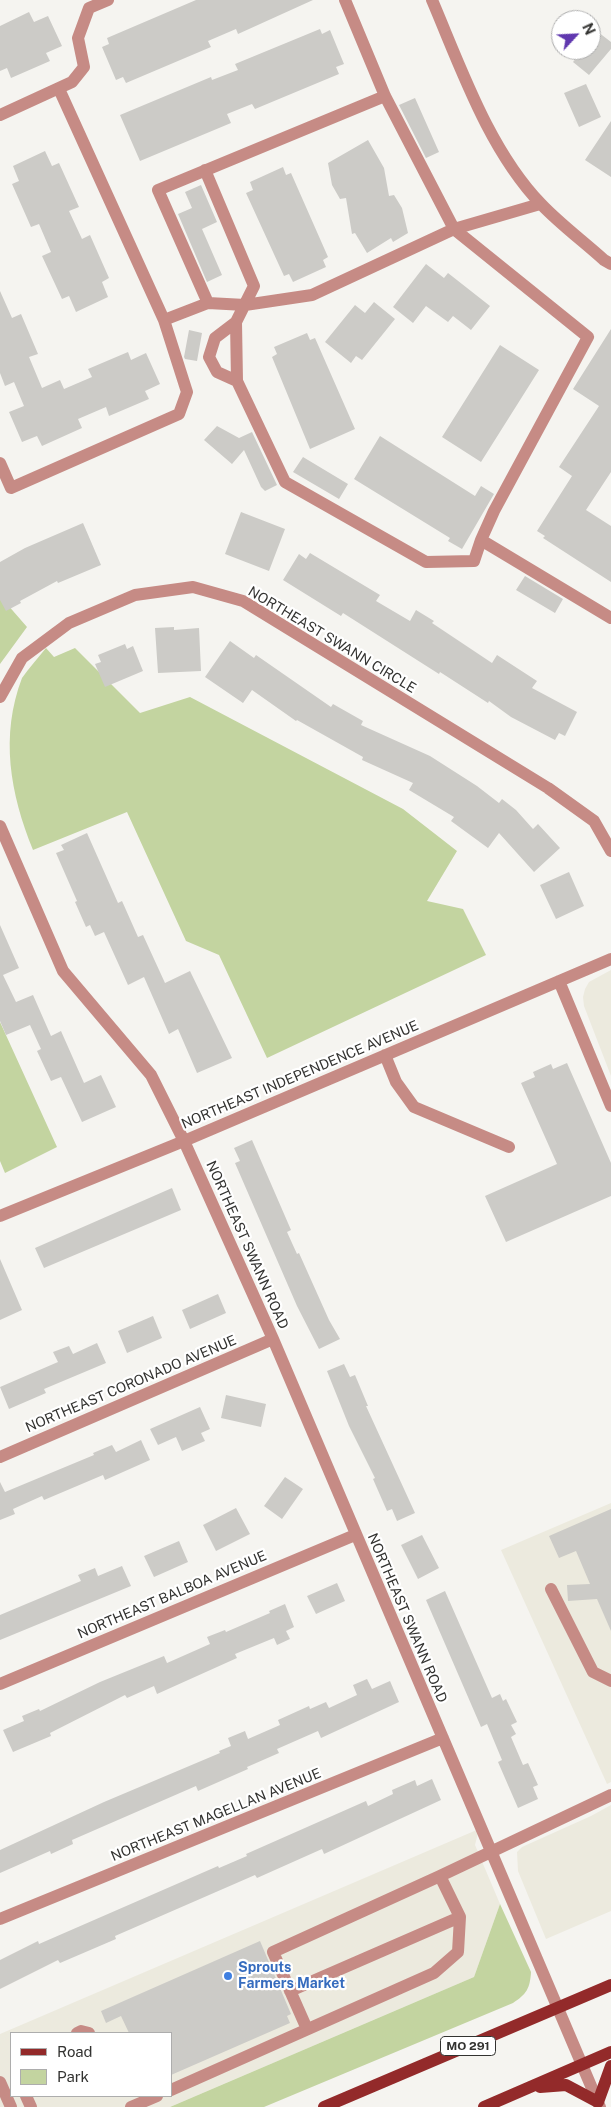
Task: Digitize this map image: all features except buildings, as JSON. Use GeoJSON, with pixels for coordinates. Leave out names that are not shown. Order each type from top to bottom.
{"type":"FeatureCollection","features":[{"type":"Feature","properties":{"kind":"main road","name":"MO 291"},"geometry":{"type":"LineString","coordinates":[[324,2107],[611,1985]]}},
{"type":"Feature","properties":{"kind":"main road"},"geometry":{"type":"LineString","coordinates":[[484,2107],[611,2052]]}},
{"type":"Feature","properties":{"kind":"main road"},"geometry":{"type":"LineString","coordinates":[[530,2087],[566,2085],[599,2105],[606,2074],[611,2066]]}},
{"type":"Feature","properties":{"kind":"street"},"geometry":{"type":"LineString","coordinates":[[0,115],[72,82],[84,67],[78,38],[89,8],[108,0]]}},
{"type":"Feature","properties":{"kind":"street"},"geometry":{"type":"LineString","coordinates":[[236,322],[237,381],[285,482],[426,562],[474,561],[494,511],[588,337],[454,229],[386,96],[345,0]]}},
{"type":"Feature","properties":{"kind":"street"},"geometry":{"type":"LineString","coordinates":[[432,0],[470,90],[502,154],[540,204],[611,264]]}},
{"type":"Feature","properties":{"kind":"street"},"geometry":{"type":"LineString","coordinates":[[0,463],[11,488],[180,414],[186,392],[164,320],[59,89]]}},
{"type":"Feature","properties":{"kind":"street"},"geometry":{"type":"LineString","coordinates":[[208,303],[158,190],[386,96]]}},
{"type":"Feature","properties":{"kind":"street"},"geometry":{"type":"LineString","coordinates":[[205,170],[254,286],[236,322],[215,338],[209,356],[217,372],[237,381]]}},
{"type":"Feature","properties":{"kind":"street"},"geometry":{"type":"LineString","coordinates":[[164,320],[208,303],[245,305],[312,295],[454,229],[540,204]]}},
{"type":"Feature","properties":{"kind":"street"},"geometry":{"type":"LineString","coordinates":[[481,540],[611,618]]}},
{"type":"Feature","properties":{"kind":"street","name":"NORTHEAST SWANN CIRCLE"},"geometry":{"type":"LineString","coordinates":[[0,697],[22,658],[69,623],[136,594],[193,587],[242,601],[548,788],[594,822],[611,851]]}},
{"type":"Feature","properties":{"kind":"street"},"geometry":{"type":"LineString","coordinates":[[0,826],[63,970],[151,1075],[184,1141]]}},
{"type":"Feature","properties":{"kind":"street","name":"NORTHEAST INDEPENDENCE AVENUE"},"geometry":{"type":"LineString","coordinates":[[0,1216],[184,1141],[611,959]]}},
{"type":"Feature","properties":{"kind":"street"},"geometry":{"type":"LineString","coordinates":[[559,982],[610,1099]]}},
{"type":"Feature","properties":{"kind":"street"},"geometry":{"type":"LineString","coordinates":[[385,1055],[396,1082],[414,1107],[509,1147]]}},
{"type":"Feature","properties":{"kind":"street","name":"NORTHEAST SWANN ROAD"},"geometry":{"type":"LineString","coordinates":[[184,1141],[273,1339],[599,2105]]}},
{"type":"Feature","properties":{"kind":"street","name":"NORTHEAST CORONADO AVENUE"},"geometry":{"type":"LineString","coordinates":[[0,1457],[273,1339]]}},
{"type":"Feature","properties":{"kind":"street","name":"NORTHEAST BALBOA AVENUE"},"geometry":{"type":"LineString","coordinates":[[0,1684],[355,1534]]}},
{"type":"Feature","properties":{"kind":"street"},"geometry":{"type":"LineString","coordinates":[[550,1589],[593,1672],[611,1680]]}},
{"type":"Feature","properties":{"kind":"street","name":"NORTHEAST MAGELLAN AVENUE"},"geometry":{"type":"LineString","coordinates":[[0,1919],[443,1738]]}},
{"type":"Feature","properties":{"kind":"street"},"geometry":{"type":"LineString","coordinates":[[307,2029],[273,1952],[611,1795]]}},
{"type":"Feature","properties":{"kind":"street"},"geometry":{"type":"LineString","coordinates":[[172,2090],[434,1973],[458,1952],[460,1917],[440,1876]]}},
{"type":"Feature","properties":{"kind":"street"},"geometry":{"type":"LineString","coordinates":[[290,1991],[460,1917]]}},
{"type":"Feature","properties":{"kind":"street"},"geometry":{"type":"LineString","coordinates":[[0,2082],[7,2105]]}},
{"type":"Feature","properties":{"kind":"street"},"geometry":{"type":"LineString","coordinates":[[131,2107],[155,2097]]}},
{"type":"Feature","properties":{"kind":"shaded area"},"geometry":{"type":"Polygon","coordinates":[[[611,970],[611,1076],[584,1006],[583,997],[589,982],[611,970]]]}},
{"type":"Feature","properties":{"kind":"shaded area"},"geometry":{"type":"Polygon","coordinates":[[[611,1503],[611,1782],[607,1784],[501,1550],[611,1503]]]}},
{"type":"Feature","properties":{"kind":"shaded area"},"geometry":{"type":"Polygon","coordinates":[[[611,1805],[611,1911],[546,1939],[518,1871],[517,1852],[522,1847],[611,1805]]]}},
{"type":"Feature","properties":{"kind":"shaded area"},"geometry":{"type":"Polygon","coordinates":[[[479,1829],[475,1845],[500,1904],[474,1977],[170,2107],[0,2107],[0,2034],[479,1829]]]}},
{"type":"Feature","properties":{"kind":"green space"},"geometry":{"type":"Polygon","coordinates":[[[0,596],[27,627],[0,664],[0,596]]]}},
{"type":"Feature","properties":{"kind":"green space"},"geometry":{"type":"Polygon","coordinates":[[[46,648],[54,657],[75,648],[140,713],[190,697],[403,809],[457,851],[427,901],[463,909],[486,955],[267,1058],[219,955],[186,941],[127,812],[33,850],[18,807],[14,786],[10,743],[11,721],[22,678],[46,648]]]}},
{"type":"Feature","properties":{"kind":"green space"},"geometry":{"type":"Polygon","coordinates":[[[0,1022],[57,1147],[5,1173],[0,1161],[0,1022]]]}},
{"type":"Feature","properties":{"kind":"green space"},"geometry":{"type":"Polygon","coordinates":[[[500,1904],[531,1972],[527,1990],[522,1997],[513,2003],[264,2107],[170,2107],[474,1977],[500,1904]]]}},
{"type":"Feature","properties":{"kind":"place","name":"Sprouts Farmers Market"},"geometry":{"type":"Point","coordinates":[228,1976]}}]}
